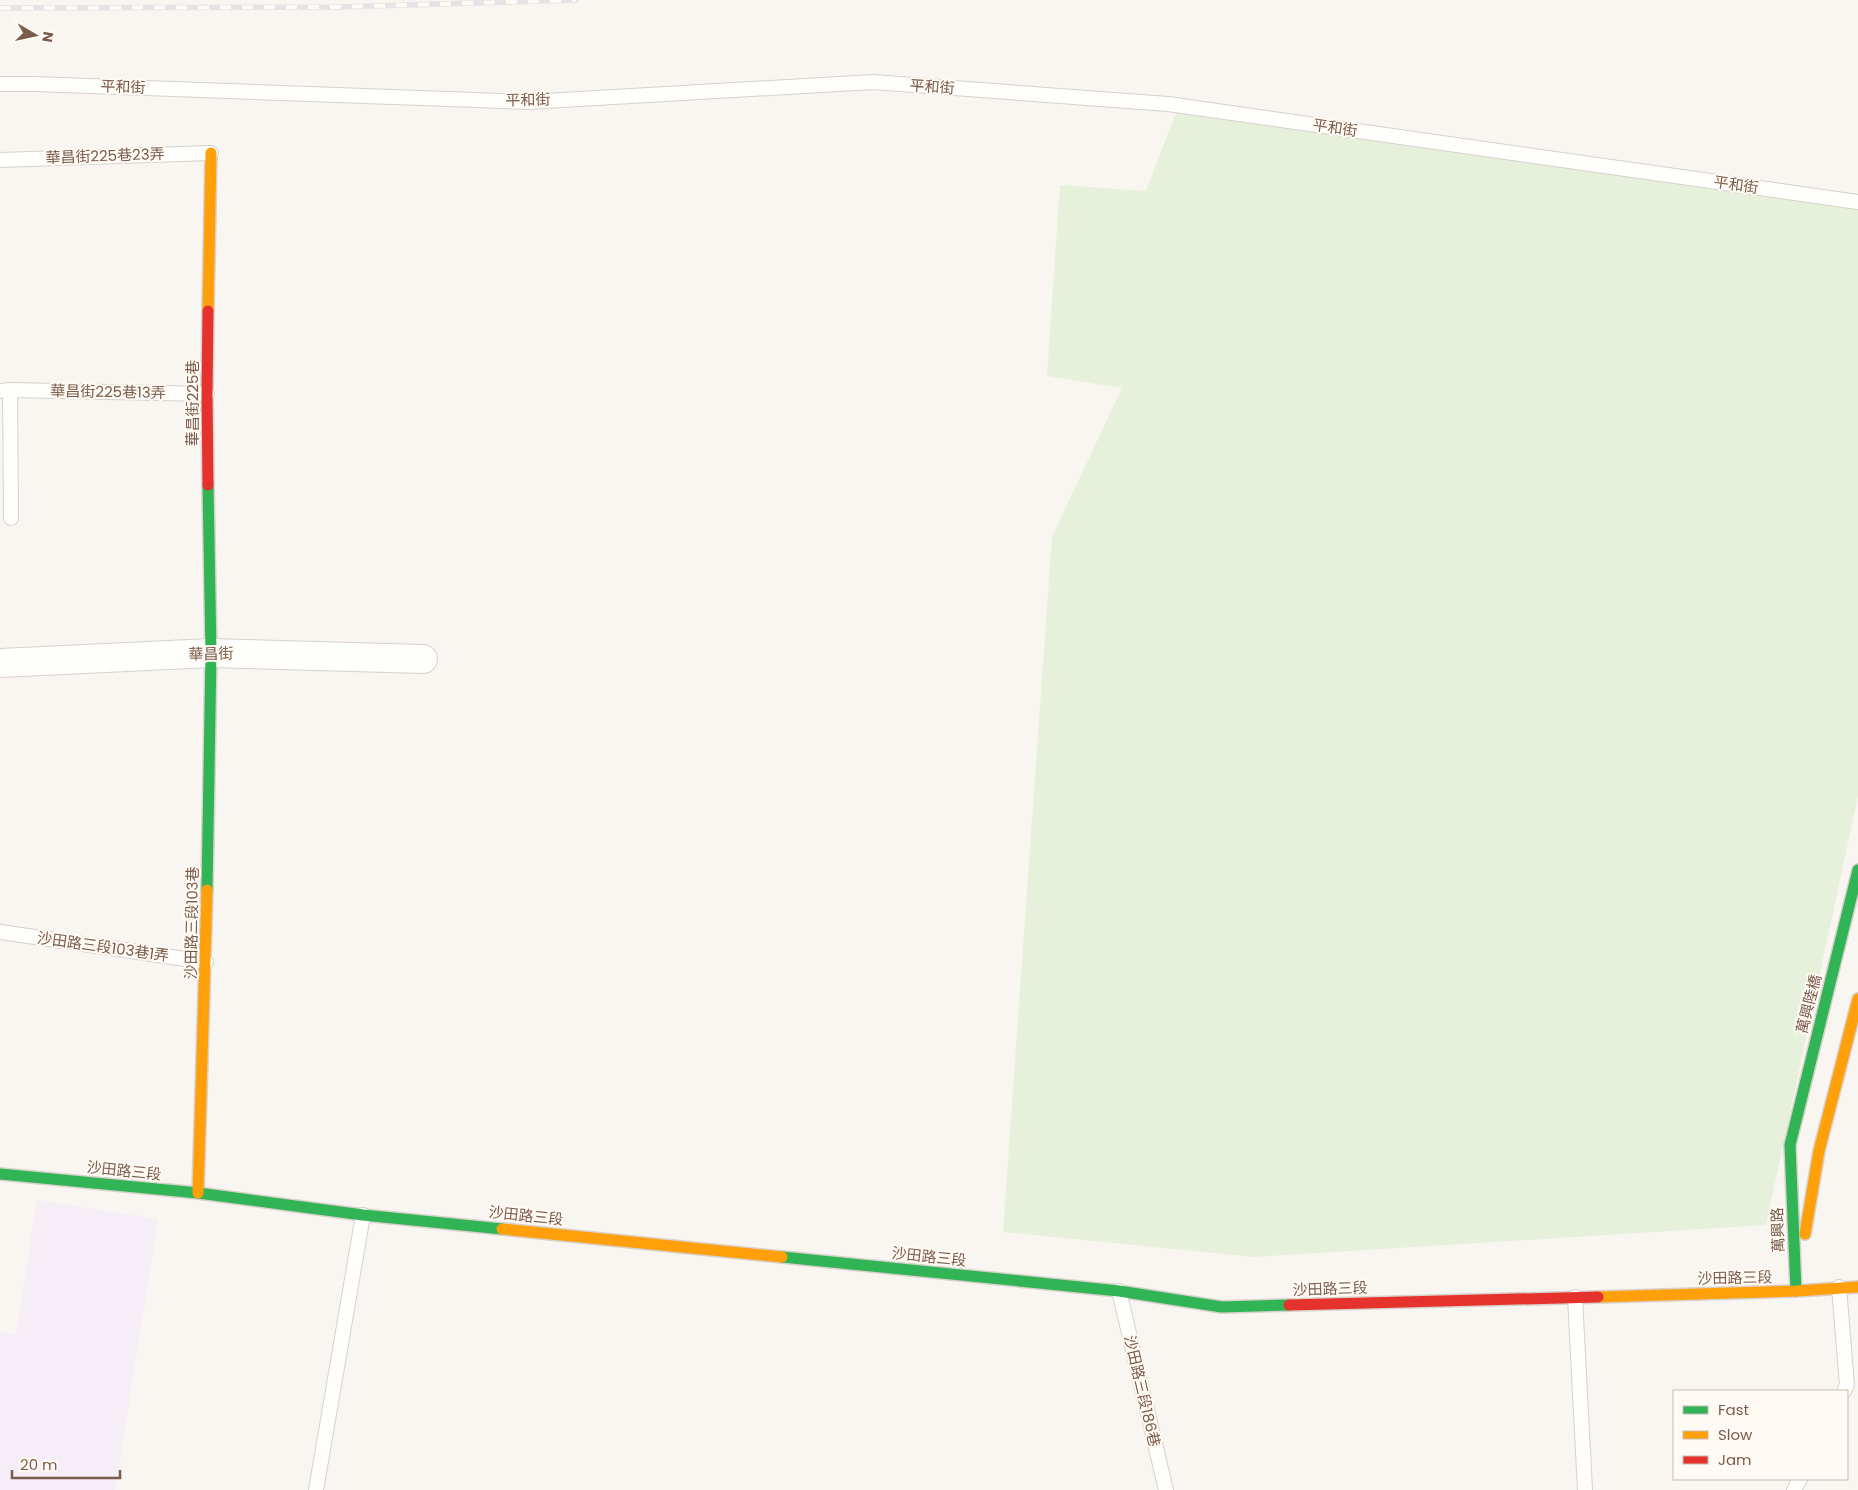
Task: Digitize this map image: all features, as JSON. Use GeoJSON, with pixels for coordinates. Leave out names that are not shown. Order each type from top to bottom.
{"type":"FeatureCollection","features":[{"type":"Feature","properties":{"kind":"street","name":"華昌街225巷"},"geometry":{"type":"LineString","coordinates":[[210,153],[207,394],[211,653]]}},
{"type":"Feature","properties":{"kind":"street","name":"華昌街"},"geometry":{"type":"LineString","coordinates":[[0,663],[211,653],[423,659]]}},
{"type":"Feature","properties":{"kind":"street","name":"沙田路三段103巷"},"geometry":{"type":"LineString","coordinates":[[198,1193],[206,962],[211,653]]}},
{"type":"Feature","properties":{"kind":"street","name":"萬興陸橋"},"geometry":{"type":"LineString","coordinates":[[1790,1145],[1858,870]]}},
{"type":"Feature","properties":{"kind":"street","name":"萬興路"},"geometry":{"type":"LineString","coordinates":[[1796,1291],[1819,1151],[1858,999]]}},
{"type":"Feature","properties":{"kind":"street","name":"萬興路"},"geometry":{"type":"LineString","coordinates":[[1790,1145],[1796,1291]]}},
{"type":"Feature","properties":{"kind":"street","name":"沙田路三段"},"geometry":{"type":"LineString","coordinates":[[0,1174],[198,1193],[363,1214],[1119,1291],[1222,1307],[1796,1291],[1858,1287]]}},
{"type":"Feature","properties":{"kind":"lane","name":"平和街"},"geometry":{"type":"LineString","coordinates":[[0,84],[528,102],[873,82],[1168,104],[1858,202]]}},
{"type":"Feature","properties":{"kind":"lane","name":"華昌街225巷23弄"},"geometry":{"type":"LineString","coordinates":[[0,160],[210,153]]}},
{"type":"Feature","properties":{"kind":"lane","name":"華昌街225巷13弄"},"geometry":{"type":"LineString","coordinates":[[11,518],[5,391],[207,394]]}},
{"type":"Feature","properties":{"kind":"lane","name":"沙田路三段103巷1弄"},"geometry":{"type":"LineString","coordinates":[[0,932],[206,962]]}},
{"type":"Feature","properties":{"kind":"lane"},"geometry":{"type":"LineString","coordinates":[[316,1490],[363,1214]]}},
{"type":"Feature","properties":{"kind":"lane"},"geometry":{"type":"LineString","coordinates":[[1839,1288],[1848,1385],[1845,1390]]}},
{"type":"Feature","properties":{"kind":"lane","name":"沙田路三段186巷"},"geometry":{"type":"LineString","coordinates":[[1119,1291],[1166,1490]]}},
{"type":"Feature","properties":{"kind":"lane"},"geometry":{"type":"LineString","coordinates":[[1575,1297],[1585,1490]]}},
{"type":"Feature","properties":{"kind":"shaded area"},"geometry":{"type":"Polygon","coordinates":[[[37,1200],[158,1219],[115,1490],[0,1490],[0,1331],[16,1334],[37,1200]]]}},
{"type":"Feature","properties":{"kind":"green space"},"geometry":{"type":"Polygon","coordinates":[[[1177,110],[1858,209],[1858,796],[1766,1225],[1254,1257],[1003,1232],[1052,537],[1122,388],[1047,376],[1060,185],[1146,191],[1177,110]]]}},
{"type":"Feature","properties":{"kind":"railway"},"geometry":{"type":"LineString","coordinates":[[0,8],[337,7],[576,0]]}},
{"type":"Feature","properties":{"kind":"traffic: fast"},"geometry":{"type":"LineString","coordinates":[[207,890],[211,653],[208,485]]}},
{"type":"Feature","properties":{"kind":"traffic: fast"},"geometry":{"type":"LineString","coordinates":[[1796,1291],[1790,1145],[1858,870]]}},
{"type":"Feature","properties":{"kind":"traffic: fast"},"geometry":{"type":"LineString","coordinates":[[0,1174],[198,1193],[363,1215],[502,1229]]}},
{"type":"Feature","properties":{"kind":"traffic: fast"},"geometry":{"type":"LineString","coordinates":[[782,1257],[1119,1291],[1222,1307],[1289,1305]]}},
{"type":"Feature","properties":{"kind":"traffic: slow"},"geometry":{"type":"LineString","coordinates":[[208,311],[211,153]]}},
{"type":"Feature","properties":{"kind":"traffic: slow"},"geometry":{"type":"LineString","coordinates":[[198,1193],[207,890]]}},
{"type":"Feature","properties":{"kind":"traffic: slow"},"geometry":{"type":"LineString","coordinates":[[1805,1234],[1819,1151],[1858,999]]}},
{"type":"Feature","properties":{"kind":"traffic: slow"},"geometry":{"type":"LineString","coordinates":[[502,1229],[782,1257]]}},
{"type":"Feature","properties":{"kind":"traffic: slow"},"geometry":{"type":"LineString","coordinates":[[1598,1297],[1796,1291],[1858,1287]]}},
{"type":"Feature","properties":{"kind":"traffic: jam"},"geometry":{"type":"LineString","coordinates":[[208,311],[208,485]]}},
{"type":"Feature","properties":{"kind":"traffic: jam"},"geometry":{"type":"LineString","coordinates":[[1289,1305],[1598,1297]]}}]}
